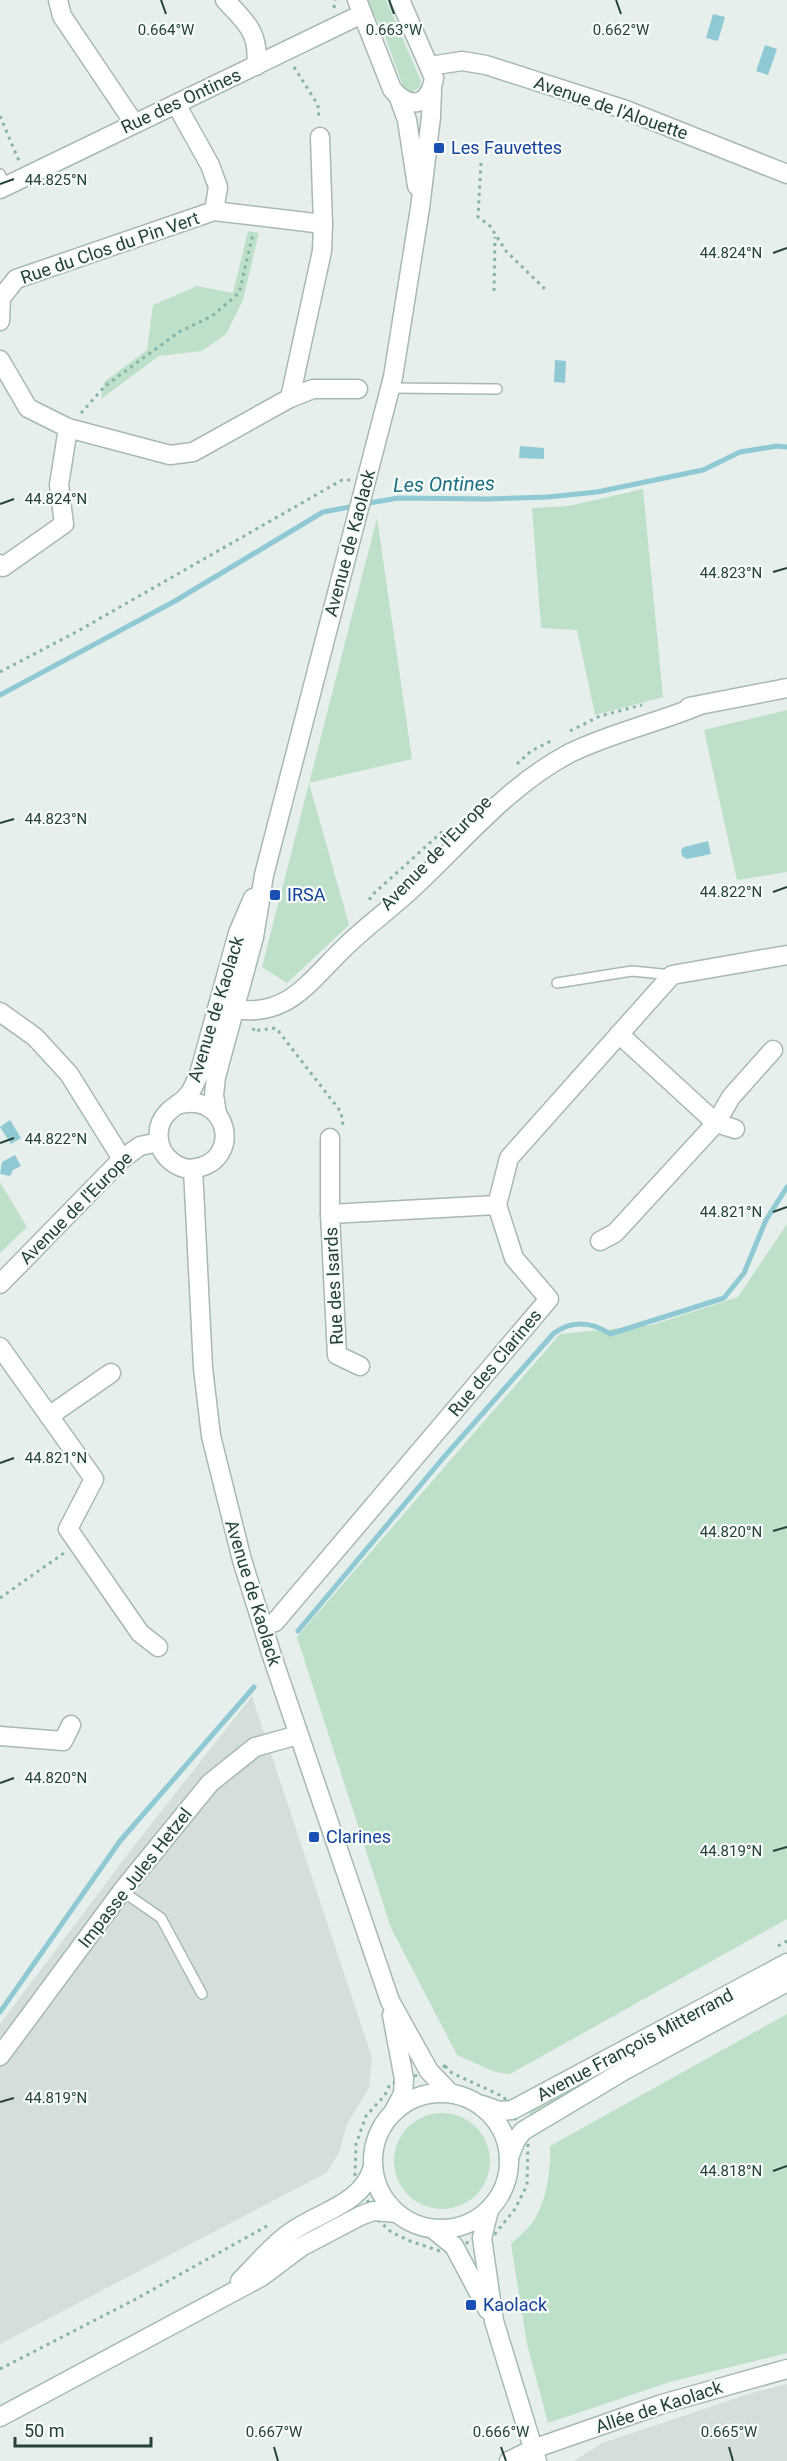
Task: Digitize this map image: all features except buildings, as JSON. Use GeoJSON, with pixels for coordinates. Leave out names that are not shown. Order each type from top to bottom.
{"type":"FeatureCollection","features":[{"type":"Feature","properties":{"kind":"street"},"geometry":{"type":"LineString","coordinates":[[58,0],[62,16],[134,123]]}},
{"type":"Feature","properties":{"kind":"street"},"geometry":{"type":"LineString","coordinates":[[225,0],[251,28],[257,45],[256,66]]}},
{"type":"Feature","properties":{"kind":"street"},"geometry":{"type":"LineString","coordinates":[[358,4],[392,89],[399,98],[411,103],[424,100],[432,90],[434,78],[400,0]]}},
{"type":"Feature","properties":{"kind":"street","name":"Rue des Ontines"},"geometry":{"type":"LineString","coordinates":[[2,183],[25,177],[285,52],[358,4]]}},
{"type":"Feature","properties":{"kind":"street","name":"Avenue de l'Alouette"},"geometry":{"type":"LineString","coordinates":[[430,66],[462,61],[486,65],[626,110],[787,174]]}},
{"type":"Feature","properties":{"kind":"street","name":"Avenue de Kaolack"},"geometry":{"type":"LineString","coordinates":[[394,2111],[403,2094],[404,2079],[390,2001],[298,1735],[242,1560],[211,1436],[203,1368],[193,1169],[213,1162],[224,1144],[225,1134],[217,1114],[214,1095],[216,1077],[254,937],[264,874],[390,388],[420,208],[432,90]]}},
{"type":"Feature","properties":{"kind":"street","name":"Avenue de Kaolack"},"geometry":{"type":"LineString","coordinates":[[399,98],[407,120],[420,208]]}},
{"type":"Feature","properties":{"kind":"street","name":"Rue du Clos du Pin Vert"},"geometry":{"type":"LineString","coordinates":[[176,104],[210,165],[218,187],[214,211]]}},
{"type":"Feature","properties":{"kind":"street"},"geometry":{"type":"LineString","coordinates":[[290,398],[322,251],[320,137]]}},
{"type":"Feature","properties":{"kind":"street","name":"Rue du Clos du Pin Vert"},"geometry":{"type":"LineString","coordinates":[[0,321],[1,298],[16,279],[214,211],[323,224]]}},
{"type":"Feature","properties":{"kind":"street"},"geometry":{"type":"LineString","coordinates":[[0,360],[28,408],[68,428],[170,455],[193,452],[290,398],[313,389],[358,389]]}},
{"type":"Feature","properties":{"kind":"street"},"geometry":{"type":"LineString","coordinates":[[0,564],[3,567],[64,524],[59,485],[68,428]]}},
{"type":"Feature","properties":{"kind":"street","name":"Avenue de l'Europe"},"geometry":{"type":"LineString","coordinates":[[234,1009],[257,1012],[276,1008],[293,997],[371,921],[405,880],[466,816],[537,759],[563,744],[610,724],[658,710],[698,706],[787,688]]}},
{"type":"Feature","properties":{"kind":"street","name":"Avenue de Kaolack"},"geometry":{"type":"LineString","coordinates":[[159,1142],[158,1131],[162,1121],[168,1112],[189,1094],[199,1074],[238,933],[264,874]]}},
{"type":"Feature","properties":{"kind":"street"},"geometry":{"type":"LineString","coordinates":[[497,1205],[509,1158],[672,975],[787,955]]}},
{"type":"Feature","properties":{"kind":"street"},"geometry":{"type":"LineString","coordinates":[[209,1040],[234,1009]]}},
{"type":"Feature","properties":{"kind":"street"},"geometry":{"type":"LineString","coordinates":[[0,1012],[35,1037],[69,1074],[122,1160]]}},
{"type":"Feature","properties":{"kind":"street"},"geometry":{"type":"LineString","coordinates":[[619,1034],[716,1123],[735,1129]]}},
{"type":"Feature","properties":{"kind":"street"},"geometry":{"type":"LineString","coordinates":[[600,1241],[615,1233],[716,1123],[731,1097],[773,1050]]}},
{"type":"Feature","properties":{"kind":"street","name":"Avenue de Kaolack"},"geometry":{"type":"LineString","coordinates":[[177,1106],[188,1102],[199,1103],[209,1107],[217,1114]]}},
{"type":"Feature","properties":{"kind":"street"},"geometry":{"type":"LineString","coordinates":[[330,1138],[330,1214]]}},
{"type":"Feature","properties":{"kind":"street"},"geometry":{"type":"LineString","coordinates":[[159,1142],[167,1159],[175,1165],[193,1169]]}},
{"type":"Feature","properties":{"kind":"street","name":"Avenue de l'Europe"},"geometry":{"type":"LineString","coordinates":[[0,1284],[122,1160],[140,1146],[159,1142]]}},
{"type":"Feature","properties":{"kind":"street","name":"Rue des Isards"},"geometry":{"type":"LineString","coordinates":[[360,1366],[337,1355],[330,1214],[497,1205]]}},
{"type":"Feature","properties":{"kind":"street","name":"Rue des Clarines"},"geometry":{"type":"LineString","coordinates":[[263,1626],[275,1622],[549,1299],[514,1258],[497,1205]]}},
{"type":"Feature","properties":{"kind":"street"},"geometry":{"type":"LineString","coordinates":[[0,1347],[94,1479],[68,1529],[140,1633],[158,1647]]}},
{"type":"Feature","properties":{"kind":"street"},"geometry":{"type":"LineString","coordinates":[[49,1416],[111,1373]]}},
{"type":"Feature","properties":{"kind":"street"},"geometry":{"type":"LineString","coordinates":[[0,1736],[63,1741],[71,1725]]}},
{"type":"Feature","properties":{"kind":"street","name":"Impasse Jules Hetzel"},"geometry":{"type":"LineString","coordinates":[[0,2056],[122,1891],[210,1783],[255,1747],[298,1735]]}},
{"type":"Feature","properties":{"kind":"street","name":"Avenue François Mitterrand"},"geometry":{"type":"LineString","coordinates":[[512,2110],[787,1963]]}},
{"type":"Feature","properties":{"kind":"street","name":"Avenue François Mitterrand"},"geometry":{"type":"LineString","coordinates":[[523,2131],[625,2070],[787,1982]]}},
{"type":"Feature","properties":{"kind":"street","name":"Avenue de Kaolack"},"geometry":{"type":"LineString","coordinates":[[390,2001],[429,2071],[450,2093]]}},
{"type":"Feature","properties":{"kind":"street"},"geometry":{"type":"LineString","coordinates":[[219,2300],[291,2232],[349,2200],[355,2181],[369,2179],[377,2136],[394,2111],[411,2100],[430,2093],[450,2093],[499,2111],[512,2110]]}},
{"type":"Feature","properties":{"kind":"street"},"geometry":{"type":"LineString","coordinates":[[480,2104],[495,2119],[505,2137],[509,2157]]}},
{"type":"Feature","properties":{"kind":"street"},"geometry":{"type":"LineString","coordinates":[[373,2167],[380,2192],[397,2213],[414,2223],[433,2229],[453,2228],[472,2222],[489,2210],[501,2194],[507,2176],[509,2157],[516,2140],[523,2131]]}},
{"type":"Feature","properties":{"kind":"street"},"geometry":{"type":"LineString","coordinates":[[489,2210],[482,2238],[494,2321],[535,2455]]}},
{"type":"Feature","properties":{"kind":"street"},"geometry":{"type":"LineString","coordinates":[[0,2417],[261,2277],[301,2247],[373,2211],[397,2213]]}},
{"type":"Feature","properties":{"kind":"street"},"geometry":{"type":"LineString","coordinates":[[433,2229],[454,2246],[494,2321]]}},
{"type":"Feature","properties":{"kind":"street","name":"Allée de Kaolack"},"geometry":{"type":"LineString","coordinates":[[509,2461],[535,2455],[662,2404],[787,2369]]}},
{"type":"Feature","properties":{"kind":"lane"},"geometry":{"type":"LineString","coordinates":[[390,388],[497,389]]}},
{"type":"Feature","properties":{"kind":"lane"},"geometry":{"type":"LineString","coordinates":[[557,983],[632,970],[672,975]]}},
{"type":"Feature","properties":{"kind":"lane"},"geometry":{"type":"LineString","coordinates":[[122,1891],[161,1918],[202,1994]]}},
{"type":"Feature","properties":{"kind":"path"},"geometry":{"type":"LineString","coordinates":[[285,52],[318,105],[320,137]]}},
{"type":"Feature","properties":{"kind":"path"},"geometry":{"type":"LineString","coordinates":[[0,116],[25,177]]}},
{"type":"Feature","properties":{"kind":"path"},"geometry":{"type":"LineString","coordinates":[[481,163],[478,217],[490,226],[506,251],[547,291]]}},
{"type":"Feature","properties":{"kind":"path"},"geometry":{"type":"LineString","coordinates":[[68,428],[105,386],[179,332],[212,315],[239,293],[258,216]]}},
{"type":"Feature","properties":{"kind":"path"},"geometry":{"type":"LineString","coordinates":[[494,291],[495,236]]}},
{"type":"Feature","properties":{"kind":"path"},"geometry":{"type":"LineString","coordinates":[[0,672],[78,631],[342,480],[366,478]]}},
{"type":"Feature","properties":{"kind":"path"},"geometry":{"type":"LineString","coordinates":[[257,1012],[253,1031],[276,1028],[341,1112],[343,1125],[330,1138]]}},
{"type":"Feature","properties":{"kind":"path"},"geometry":{"type":"LineString","coordinates":[[0,1598],[78,1544]]}},
{"type":"Feature","properties":{"kind":"path"},"geometry":{"type":"LineString","coordinates":[[445,2066],[452,2073],[504,2097],[512,2110],[523,2131],[529,2150],[527,2185],[515,2209],[495,2234],[440,2251],[391,2232],[376,2218],[355,2181],[356,2144],[366,2116],[385,2095],[390,2084],[445,2066]]}},
{"type":"Feature","properties":{"kind":"path"},"geometry":{"type":"LineString","coordinates":[[0,2369],[134,2300],[274,2222]]}},
{"type":"Feature","properties":{"kind":"shaded area"},"geometry":{"type":"Polygon","coordinates":[[[252,1696],[372,2058],[369,2088],[347,2124],[339,2153],[326,2173],[0,2344],[0,2024],[137,1842],[252,1696]]]}},
{"type":"Feature","properties":{"kind":"shaded area"},"geometry":{"type":"Polygon","coordinates":[[[787,2384],[787,2461],[574,2461],[600,2444],[751,2393],[787,2384]]]}},
{"type":"Feature","properties":{"kind":"green space"},"geometry":{"type":"Polygon","coordinates":[[[365,0],[386,0],[421,81],[420,87],[412,92],[404,89],[382,28],[365,0]]]}},
{"type":"Feature","properties":{"kind":"green space"},"geometry":{"type":"Polygon","coordinates":[[[248,231],[259,233],[243,300],[226,334],[202,351],[159,356],[101,399],[104,382],[147,350],[153,305],[197,286],[233,293],[248,231]]]}},
{"type":"Feature","properties":{"kind":"green space"},"geometry":{"type":"Polygon","coordinates":[[[643,489],[663,697],[595,715],[577,630],[541,628],[532,508],[569,506],[643,489]]]}},
{"type":"Feature","properties":{"kind":"green space"},"geometry":{"type":"Polygon","coordinates":[[[377,518],[412,759],[309,783],[377,518]]]}},
{"type":"Feature","properties":{"kind":"green space"},"geometry":{"type":"Polygon","coordinates":[[[787,710],[787,872],[737,880],[704,730],[787,710]]]}},
{"type":"Feature","properties":{"kind":"green space"},"geometry":{"type":"Polygon","coordinates":[[[309,783],[349,925],[287,983],[262,967],[309,783]]]}},
{"type":"Feature","properties":{"kind":"green space"},"geometry":{"type":"Polygon","coordinates":[[[0,1182],[27,1227],[0,1253],[0,1182]]]}},
{"type":"Feature","properties":{"kind":"green space"},"geometry":{"type":"Polygon","coordinates":[[[787,1224],[787,1919],[510,2074],[495,2072],[457,2055],[391,1928],[297,1637],[560,1334],[652,1325],[738,1297],[787,1224]]]}},
{"type":"Feature","properties":{"kind":"green space"},"geometry":{"type":"Polygon","coordinates":[[[787,1968],[530,2115],[528,2111],[787,1968]]]}},
{"type":"Feature","properties":{"kind":"green space"},"geometry":{"type":"Polygon","coordinates":[[[787,2014],[787,2353],[670,2382],[548,2423],[527,2344],[511,2244],[532,2223],[542,2203],[549,2174],[550,2146],[787,2014]]]}},
{"type":"Feature","properties":{"kind":"green space"},"geometry":{"type":"Polygon","coordinates":[[[442,2113],[460,2117],[476,2127],[486,2143],[490,2161],[486,2179],[476,2195],[460,2205],[442,2209],[424,2205],[408,2195],[398,2179],[394,2161],[398,2143],[408,2127],[424,2117],[442,2113]]]}},
{"type":"Feature","properties":{"kind":"water"},"geometry":{"type":"Polygon","coordinates":[[[713,14],[725,17],[718,41],[706,38],[713,14]]]}},
{"type":"Feature","properties":{"kind":"water"},"geometry":{"type":"Polygon","coordinates":[[[765,45],[777,49],[768,75],[756,71],[765,45]]]}},
{"type":"Feature","properties":{"kind":"water"},"geometry":{"type":"Polygon","coordinates":[[[555,360],[566,361],[565,383],[554,382],[555,360]]]}},
{"type":"Feature","properties":{"kind":"water"},"geometry":{"type":"Polygon","coordinates":[[[520,446],[544,448],[544,459],[519,458],[520,446]]]}},
{"type":"Feature","properties":{"kind":"water"},"geometry":{"type":"Polygon","coordinates":[[[708,841],[711,854],[687,859],[682,856],[681,850],[684,847],[708,841]]]}},
{"type":"Feature","properties":{"kind":"water"},"geometry":{"type":"Polygon","coordinates":[[[10,1120],[21,1138],[11,1144],[0,1127],[10,1120]]]}},
{"type":"Feature","properties":{"kind":"water"},"geometry":{"type":"Polygon","coordinates":[[[15,1155],[21,1166],[13,1170],[10,1176],[0,1174],[2,1162],[15,1155]]]}},
{"type":"Feature","properties":{"kind":"waterway","name":"Les Ontines"},"geometry":{"type":"LineString","coordinates":[[364,504],[398,498],[488,499],[548,497],[597,492],[703,470],[740,452],[777,446],[787,447]]}},
{"type":"Feature","properties":{"kind":"waterway","name":"Les Ontines"},"geometry":{"type":"LineString","coordinates":[[0,695],[175,601],[323,512],[355,506]]}},
{"type":"Feature","properties":{"kind":"waterway"},"geometry":{"type":"LineString","coordinates":[[298,1631],[444,1457],[554,1333],[568,1326],[582,1324],[596,1327],[610,1334],[724,1298],[744,1273],[766,1220],[787,1187]]}},
{"type":"Feature","properties":{"kind":"waterway"},"geometry":{"type":"LineString","coordinates":[[0,2012],[120,1841],[254,1687]]}},
{"type":"Feature","properties":{"kind":"place","name":"Les Fauvettes"},"geometry":{"type":"Point","coordinates":[439,148]}},
{"type":"Feature","properties":{"kind":"place","name":"IRSA"},"geometry":{"type":"Point","coordinates":[275,895]}},
{"type":"Feature","properties":{"kind":"place","name":"Clarines"},"geometry":{"type":"Point","coordinates":[314,1837]}},
{"type":"Feature","properties":{"kind":"place","name":"Kaolack"},"geometry":{"type":"Point","coordinates":[471,2305]}}]}
